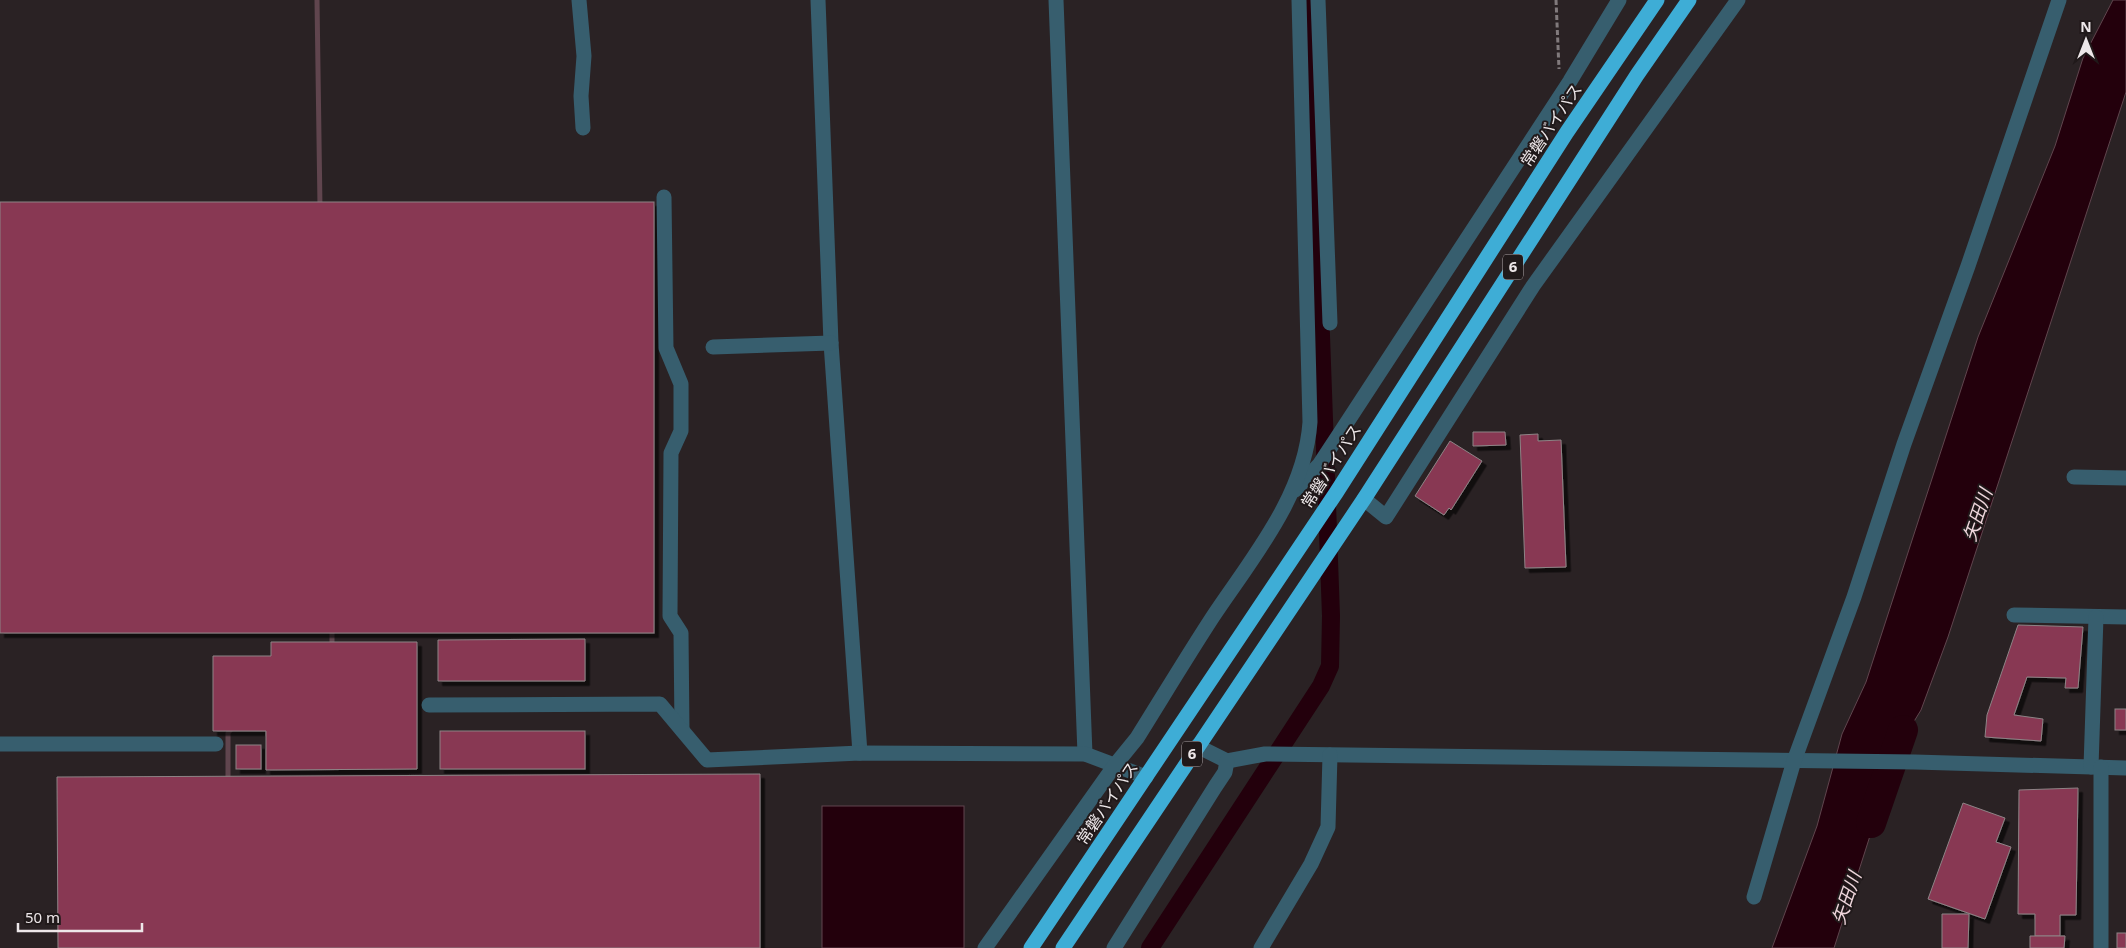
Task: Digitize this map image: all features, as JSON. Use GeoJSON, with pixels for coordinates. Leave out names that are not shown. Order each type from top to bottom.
{"type":"FeatureCollection","features":[{"type":"Feature","properties":{"kind":"highway","name":"常磐バイパス"},"geometry":{"type":"LineString","coordinates":[[1031,948],[1318,517],[1336,493],[1567,132],[1657,0]]}},
{"type":"Feature","properties":{"kind":"highway","name":"6"},"geometry":{"type":"LineString","coordinates":[[1063,948],[1364,499],[1637,75],[1689,0]]}},
{"type":"Feature","properties":{"kind":"street"},"geometry":{"type":"LineString","coordinates":[[579,0],[584,48],[581,96],[584,128]]}},
{"type":"Feature","properties":{"kind":"street"},"geometry":{"type":"LineString","coordinates":[[818,0],[831,343],[860,753]]}},
{"type":"Feature","properties":{"kind":"street"},"geometry":{"type":"LineString","coordinates":[[1056,0],[1085,754]]}},
{"type":"Feature","properties":{"kind":"street"},"geometry":{"type":"LineString","coordinates":[[985,948],[1115,765],[1137,738],[1277,520],[1289,497],[1308,444],[1310,422],[1299,0]]}},
{"type":"Feature","properties":{"kind":"street"},"geometry":{"type":"LineString","coordinates":[[1318,0],[1330,323]]}},
{"type":"Feature","properties":{"kind":"street"},"geometry":{"type":"LineString","coordinates":[[1289,497],[1319,465],[1570,81],[1619,0]]}},
{"type":"Feature","properties":{"kind":"street"},"geometry":{"type":"LineString","coordinates":[[1364,499],[1386,517],[1532,286],[1738,0]]}},
{"type":"Feature","properties":{"kind":"street"},"geometry":{"type":"LineString","coordinates":[[1754,897],[1796,761],[2059,0]]}},
{"type":"Feature","properties":{"kind":"street"},"geometry":{"type":"LineString","coordinates":[[664,197],[666,348],[681,384],[680,431],[671,453],[670,616],[680,633],[682,730]]}},
{"type":"Feature","properties":{"kind":"street"},"geometry":{"type":"LineString","coordinates":[[713,347],[831,343]]}},
{"type":"Feature","properties":{"kind":"street"},"geometry":{"type":"LineString","coordinates":[[2074,477],[2126,478]]}},
{"type":"Feature","properties":{"kind":"street"},"geometry":{"type":"LineString","coordinates":[[2014,616],[2126,617]]}},
{"type":"Feature","properties":{"kind":"street"},"geometry":{"type":"LineString","coordinates":[[2096,616],[2096,767],[2101,948]]}},
{"type":"Feature","properties":{"kind":"street"},"geometry":{"type":"LineString","coordinates":[[429,705],[660,704],[707,760],[860,753],[1085,754],[1146,777]]}},
{"type":"Feature","properties":{"kind":"street"},"geometry":{"type":"LineString","coordinates":[[0,744],[216,744]]}},
{"type":"Feature","properties":{"kind":"street"},"geometry":{"type":"LineString","coordinates":[[1197,746],[1226,761],[1265,754],[1292,754],[1915,762],[2126,768]]}},
{"type":"Feature","properties":{"kind":"street"},"geometry":{"type":"LineString","coordinates":[[1261,948],[1312,864],[1328,827],[1330,755]]}},
{"type":"Feature","properties":{"kind":"street"},"geometry":{"type":"LineString","coordinates":[[1114,948],[1225,772],[1226,761]]}},
{"type":"Feature","properties":{"kind":"path"},"geometry":{"type":"LineString","coordinates":[[1556,0],[1559,70],[1570,81]]}},
{"type":"Feature","properties":{"kind":"water"},"geometry":{"type":"Polygon","coordinates":[[[2113,0],[2126,0],[2126,92],[1948,637],[1921,710],[1891,759],[1869,839],[1834,948],[1772,948],[1817,826],[1842,734],[1866,682],[1978,337],[2055,146],[2083,58],[2113,0]]]}},
{"type":"Feature","properties":{"kind":"water"},"geometry":{"type":"Polygon","coordinates":[[[822,806],[964,806],[964,948],[822,948],[822,806]]]}},
{"type":"Feature","properties":{"kind":"building"},"geometry":{"type":"Polygon","coordinates":[[[0,202],[654,202],[654,633],[0,633],[0,202]]]}},
{"type":"Feature","properties":{"kind":"building"},"geometry":{"type":"Polygon","coordinates":[[[1473,432],[1505,432],[1506,445],[1473,446],[1473,432]]]}},
{"type":"Feature","properties":{"kind":"building"},"geometry":{"type":"Polygon","coordinates":[[[1538,434],[1538,441],[1561,440],[1566,567],[1525,568],[1520,435],[1538,434]]]}},
{"type":"Feature","properties":{"kind":"building"},"geometry":{"type":"Polygon","coordinates":[[[1450,441],[1482,461],[1451,510],[1449,508],[1444,515],[1415,496],[1450,441]]]}},
{"type":"Feature","properties":{"kind":"building"},"geometry":{"type":"Polygon","coordinates":[[[2018,625],[2083,627],[2078,688],[2065,688],[2066,678],[2027,677],[2014,715],[2043,719],[2041,741],[1985,737],[1987,715],[2018,625]]]}},
{"type":"Feature","properties":{"kind":"building"},"geometry":{"type":"Polygon","coordinates":[[[585,639],[585,681],[438,681],[438,640],[585,639]]]}},
{"type":"Feature","properties":{"kind":"building"},"geometry":{"type":"Polygon","coordinates":[[[271,642],[417,642],[417,769],[266,770],[266,731],[213,731],[213,656],[271,656],[271,642]]]}},
{"type":"Feature","properties":{"kind":"building"},"geometry":{"type":"Polygon","coordinates":[[[2115,709],[2126,709],[2126,730],[2115,730],[2115,709]]]}},
{"type":"Feature","properties":{"kind":"building"},"geometry":{"type":"Polygon","coordinates":[[[440,731],[585,731],[585,769],[440,769],[440,731]]]}},
{"type":"Feature","properties":{"kind":"building"},"geometry":{"type":"Polygon","coordinates":[[[236,745],[261,745],[261,769],[236,769],[236,745]]]}},
{"type":"Feature","properties":{"kind":"building"},"geometry":{"type":"Polygon","coordinates":[[[760,774],[760,948],[58,948],[57,777],[760,774]]]}},
{"type":"Feature","properties":{"kind":"building"},"geometry":{"type":"Polygon","coordinates":[[[2078,788],[2076,915],[2060,915],[2060,936],[2035,936],[2035,914],[2018,914],[2019,790],[2078,788]]]}},
{"type":"Feature","properties":{"kind":"building"},"geometry":{"type":"Polygon","coordinates":[[[1963,803],[2005,818],[1996,842],[2011,847],[1985,919],[1928,899],[1963,803]]]}},
{"type":"Feature","properties":{"kind":"building"},"geometry":{"type":"Polygon","coordinates":[[[1942,914],[1969,914],[1968,948],[1942,948],[1942,914]]]}},
{"type":"Feature","properties":{"kind":"building"},"geometry":{"type":"Polygon","coordinates":[[[2117,933],[2126,933],[2126,948],[2117,948],[2117,933]]]}},
{"type":"Feature","properties":{"kind":"building"},"geometry":{"type":"Polygon","coordinates":[[[2030,936],[2065,936],[2064,948],[2030,948],[2030,936]]]}},
{"type":"Feature","properties":{"kind":"waterway"},"geometry":{"type":"LineString","coordinates":[[317,0],[320,207]]}},
{"type":"Feature","properties":{"kind":"waterway"},"geometry":{"type":"LineString","coordinates":[[1150,948],[1321,686],[1330,666],[1331,616],[1309,0]]}},
{"type":"Feature","properties":{"kind":"waterway"},"geometry":{"type":"LineString","coordinates":[[332,628],[332,647]]}},
{"type":"Feature","properties":{"kind":"waterway"},"geometry":{"type":"LineString","coordinates":[[228,781],[228,733],[233,727]]}},
{"type":"Feature","properties":{"kind":"waterway","name":"矢田川"},"geometry":{"type":"LineString","coordinates":[[1871,823],[1903,730]]}}]}
